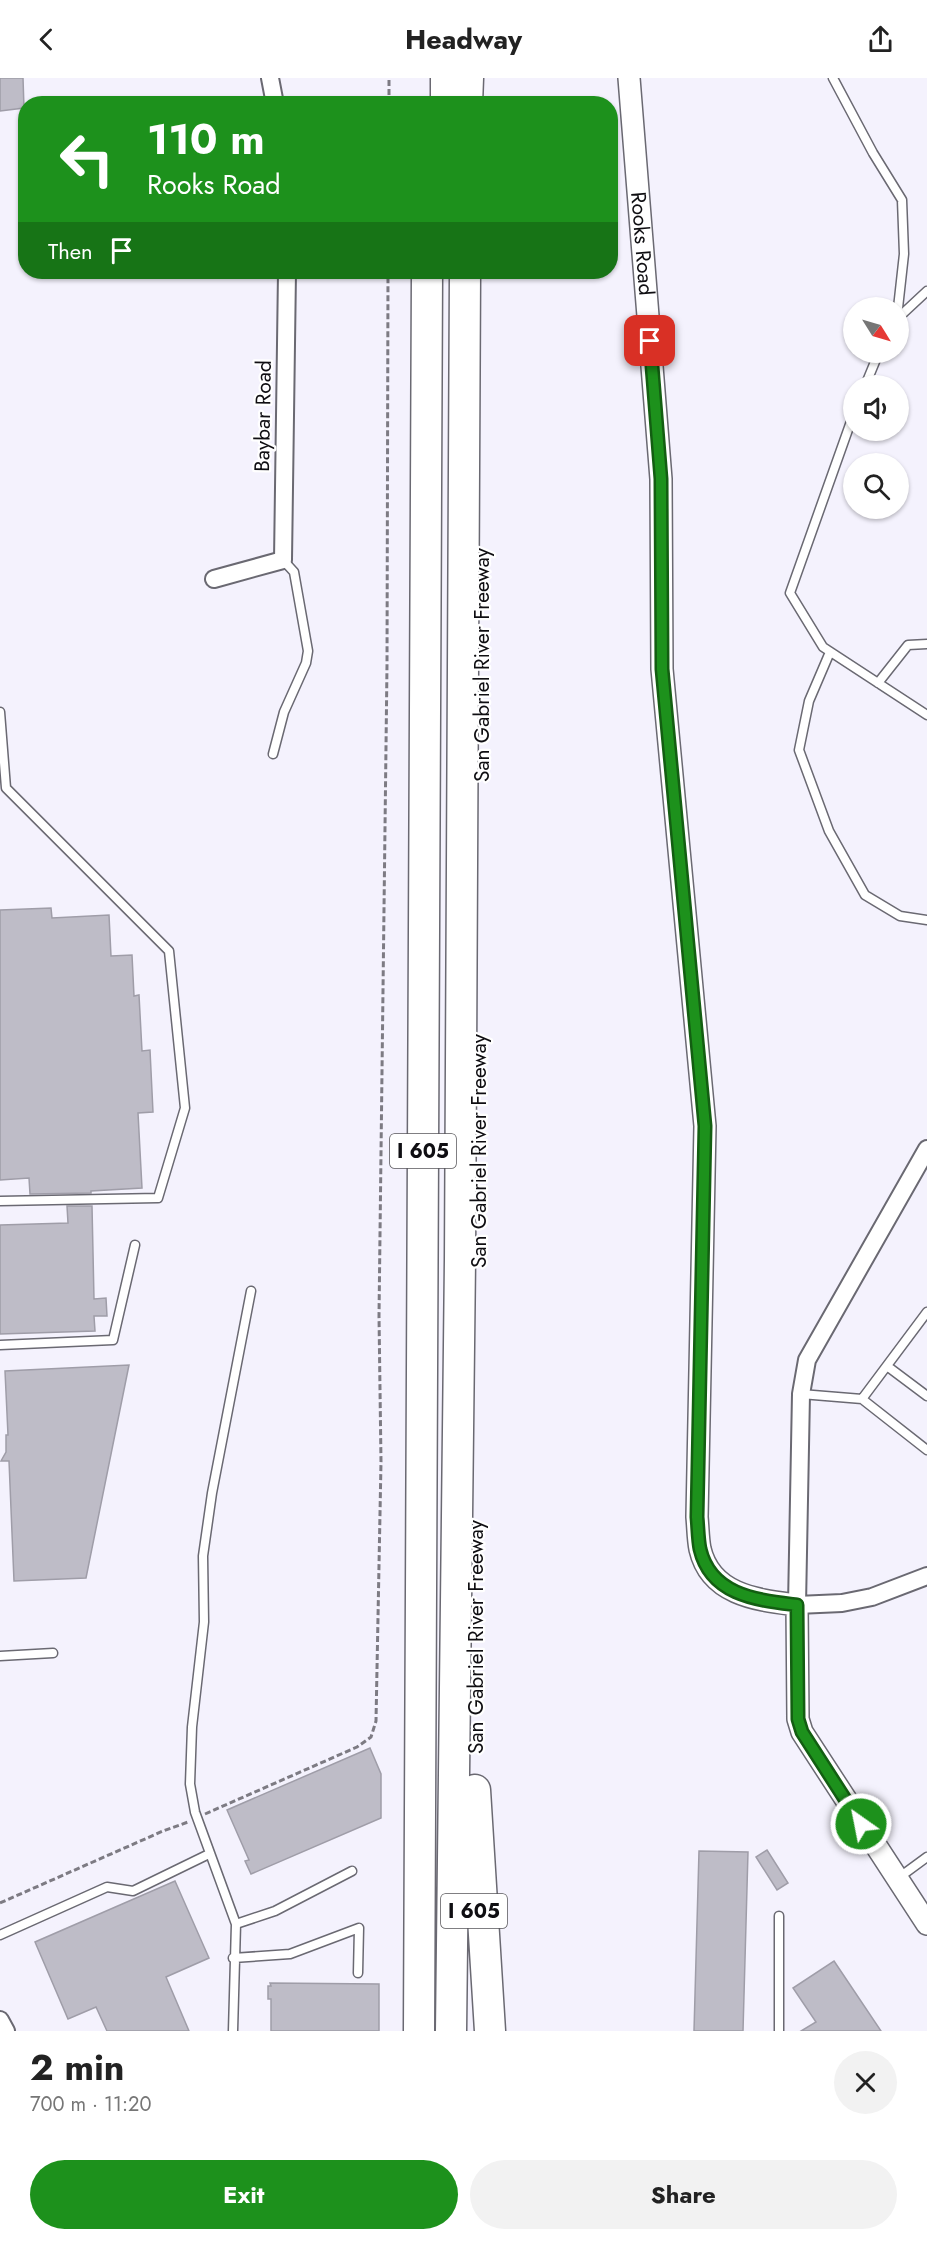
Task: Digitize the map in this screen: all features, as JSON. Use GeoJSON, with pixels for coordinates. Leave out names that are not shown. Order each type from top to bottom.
{"type":"FeatureCollection","features":[{"type":"Feature","properties":{"kind":"highway"},"geometry":{"type":"LineString","coordinates":[[427,78],[427,96]]}},
{"type":"Feature","properties":{"kind":"highway"},"geometry":{"type":"LineString","coordinates":[[446,78],[446,96]]}},
{"type":"Feature","properties":{"kind":"highway"},"geometry":{"type":"LineString","coordinates":[[467,96],[468,78]]}},
{"type":"Feature","properties":{"kind":"highway"},"geometry":{"type":"LineString","coordinates":[[486,78],[486,96]]}},
{"type":"Feature","properties":{"kind":"highway","name":"I 605"},"geometry":{"type":"LineString","coordinates":[[419,2031],[427,279]]}},
{"type":"Feature","properties":{"kind":"highway"},"geometry":{"type":"LineString","coordinates":[[440,2031],[439,1370],[446,279]]}},
{"type":"Feature","properties":{"kind":"highway"},"geometry":{"type":"LineString","coordinates":[[451,2031],[460,1260],[465,279]]}},
{"type":"Feature","properties":{"kind":"highway","name":"San Gabriel River Freeway"},"geometry":{"type":"LineString","coordinates":[[472,2031],[476,1790],[485,279]]}},
{"type":"Feature","properties":{"kind":"highway"},"geometry":{"type":"LineString","coordinates":[[476,1790],[489,2031]]}},
{"type":"Feature","properties":{"kind":"street"},"geometry":{"type":"LineString","coordinates":[[270,78],[273,96]]}},
{"type":"Feature","properties":{"kind":"street","name":"Rooks Road"},"geometry":{"type":"LineString","coordinates":[[628,78],[661,479],[662,669],[705,1126],[697,1517],[700,1551],[711,1572],[727,1588],[749,1598],[797,1605]]}},
{"type":"Feature","properties":{"kind":"street","name":"Baybar Road"},"geometry":{"type":"LineString","coordinates":[[283,560],[287,279]]}},
{"type":"Feature","properties":{"kind":"street"},"geometry":{"type":"LineString","coordinates":[[214,579],[283,560]]}},
{"type":"Feature","properties":{"kind":"street"},"geometry":{"type":"LineString","coordinates":[[927,1149],[807,1360],[801,1394],[797,1605],[798,1719],[802,1732],[927,1924]]}},
{"type":"Feature","properties":{"kind":"street"},"geometry":{"type":"LineString","coordinates":[[797,1605],[842,1603],[872,1597],[927,1576]]}},
{"type":"Feature","properties":{"kind":"street"},"geometry":{"type":"LineString","coordinates":[[0,2020],[6,2031]]}},
{"type":"Feature","properties":{"kind":"lane"},"geometry":{"type":"LineString","coordinates":[[833,78],[873,153],[902,200],[904,254],[899,297]]}},
{"type":"Feature","properties":{"kind":"lane"},"geometry":{"type":"LineString","coordinates":[[909,309],[927,291]]}},
{"type":"Feature","properties":{"kind":"lane"},"geometry":{"type":"LineString","coordinates":[[844,441],[790,593],[823,647],[927,715]]}},
{"type":"Feature","properties":{"kind":"lane"},"geometry":{"type":"LineString","coordinates":[[273,754],[284,712],[306,663],[308,651],[294,572],[283,560]]}},
{"type":"Feature","properties":{"kind":"lane"},"geometry":{"type":"LineString","coordinates":[[878,683],[908,645],[927,645]]}},
{"type":"Feature","properties":{"kind":"lane"},"geometry":{"type":"LineString","coordinates":[[830,652],[809,701],[799,750],[829,831],[865,895],[900,916],[927,920]]}},
{"type":"Feature","properties":{"kind":"lane"},"geometry":{"type":"LineString","coordinates":[[0,712],[6,789],[169,951],[185,1108],[158,1198],[0,1201]]}},
{"type":"Feature","properties":{"kind":"lane"},"geometry":{"type":"LineString","coordinates":[[0,1345],[113,1340],[135,1245]]}},
{"type":"Feature","properties":{"kind":"lane"},"geometry":{"type":"LineString","coordinates":[[233,2031],[233,1958],[236,1924],[197,1819],[190,1784],[192,1727],[204,1622],[203,1556],[212,1493],[251,1292]]}},
{"type":"Feature","properties":{"kind":"lane"},"geometry":{"type":"LineString","coordinates":[[862,1399],[927,1312]]}},
{"type":"Feature","properties":{"kind":"lane"},"geometry":{"type":"LineString","coordinates":[[887,1366],[927,1396]]}},
{"type":"Feature","properties":{"kind":"lane"},"geometry":{"type":"LineString","coordinates":[[801,1394],[862,1399],[927,1450]]}},
{"type":"Feature","properties":{"kind":"lane"},"geometry":{"type":"LineString","coordinates":[[0,1656],[53,1653]]}},
{"type":"Feature","properties":{"kind":"lane"},"geometry":{"type":"LineString","coordinates":[[0,1935],[107,1887],[133,1891],[209,1854]]}},
{"type":"Feature","properties":{"kind":"lane"},"geometry":{"type":"LineString","coordinates":[[897,1879],[927,1857]]}},
{"type":"Feature","properties":{"kind":"lane"},"geometry":{"type":"LineString","coordinates":[[236,1924],[275,1911],[352,1871]]}},
{"type":"Feature","properties":{"kind":"lane"},"geometry":{"type":"LineString","coordinates":[[779,1916],[779,2031]]}},
{"type":"Feature","properties":{"kind":"lane"},"geometry":{"type":"LineString","coordinates":[[233,1958],[290,1954],[359,1928],[358,1973]]}},
{"type":"Feature","properties":{"kind":"path"},"geometry":{"type":"LineString","coordinates":[[389,78],[389,96]]}},
{"type":"Feature","properties":{"kind":"path"},"geometry":{"type":"LineString","coordinates":[[0,1903],[163,1831],[197,1819],[357,1747],[371,1737],[376,1721],[381,1485],[379,1316],[387,665],[388,279]]}},
{"type":"Feature","properties":{"kind":"building"},"geometry":{"type":"Polygon","coordinates":[[[0,78],[23,78],[24,96],[18,96],[18,109],[0,111],[0,78]]]}},
{"type":"Feature","properties":{"kind":"building"},"geometry":{"type":"Polygon","coordinates":[[[51,908],[52,918],[109,915],[111,956],[132,955],[134,996],[139,995],[142,1051],[150,1050],[153,1112],[138,1113],[142,1188],[91,1191],[91,1193],[30,1194],[29,1178],[0,1180],[0,910],[51,908]]]}},
{"type":"Feature","properties":{"kind":"building"},"geometry":{"type":"Polygon","coordinates":[[[67,1206],[92,1206],[94,1299],[106,1298],[107,1316],[94,1316],[95,1331],[0,1334],[0,1225],[68,1223],[67,1206]]]}},
{"type":"Feature","properties":{"kind":"building"},"geometry":{"type":"Polygon","coordinates":[[[129,1365],[86,1578],[14,1581],[9,1461],[1,1461],[6,1452],[6,1435],[8,1435],[5,1371],[129,1365]]]}},
{"type":"Feature","properties":{"kind":"building"},"geometry":{"type":"Polygon","coordinates":[[[370,1748],[381,1774],[381,1818],[251,1874],[245,1861],[249,1860],[227,1810],[370,1748]]]}},
{"type":"Feature","properties":{"kind":"building"},"geometry":{"type":"Polygon","coordinates":[[[767,1850],[788,1883],[777,1890],[756,1857],[767,1850]]]}},
{"type":"Feature","properties":{"kind":"building"},"geometry":{"type":"Polygon","coordinates":[[[699,1851],[748,1852],[743,2031],[694,2031],[699,1851]]]}},
{"type":"Feature","properties":{"kind":"building"},"geometry":{"type":"Polygon","coordinates":[[[175,1881],[209,1958],[166,1977],[189,2031],[107,2031],[96,2007],[68,2019],[35,1942],[175,1881]]]}},
{"type":"Feature","properties":{"kind":"building"},"geometry":{"type":"Polygon","coordinates":[[[834,1961],[881,2031],[801,2031],[816,2022],[793,1988],[834,1961]]]}},
{"type":"Feature","properties":{"kind":"building"},"geometry":{"type":"Polygon","coordinates":[[[270,1983],[379,1984],[379,2031],[271,2031],[271,1999],[268,1999],[270,1983]]]}},
{"type":"Feature","properties":{"kind":"route"},"geometry":{"type":"LineString","coordinates":[[650,341],[661,479],[662,669],[705,1126],[704,1266],[697,1517],[700,1551],[711,1572],[727,1588],[749,1598],[797,1605],[798,1719],[802,1732],[861,1824]]}}]}
